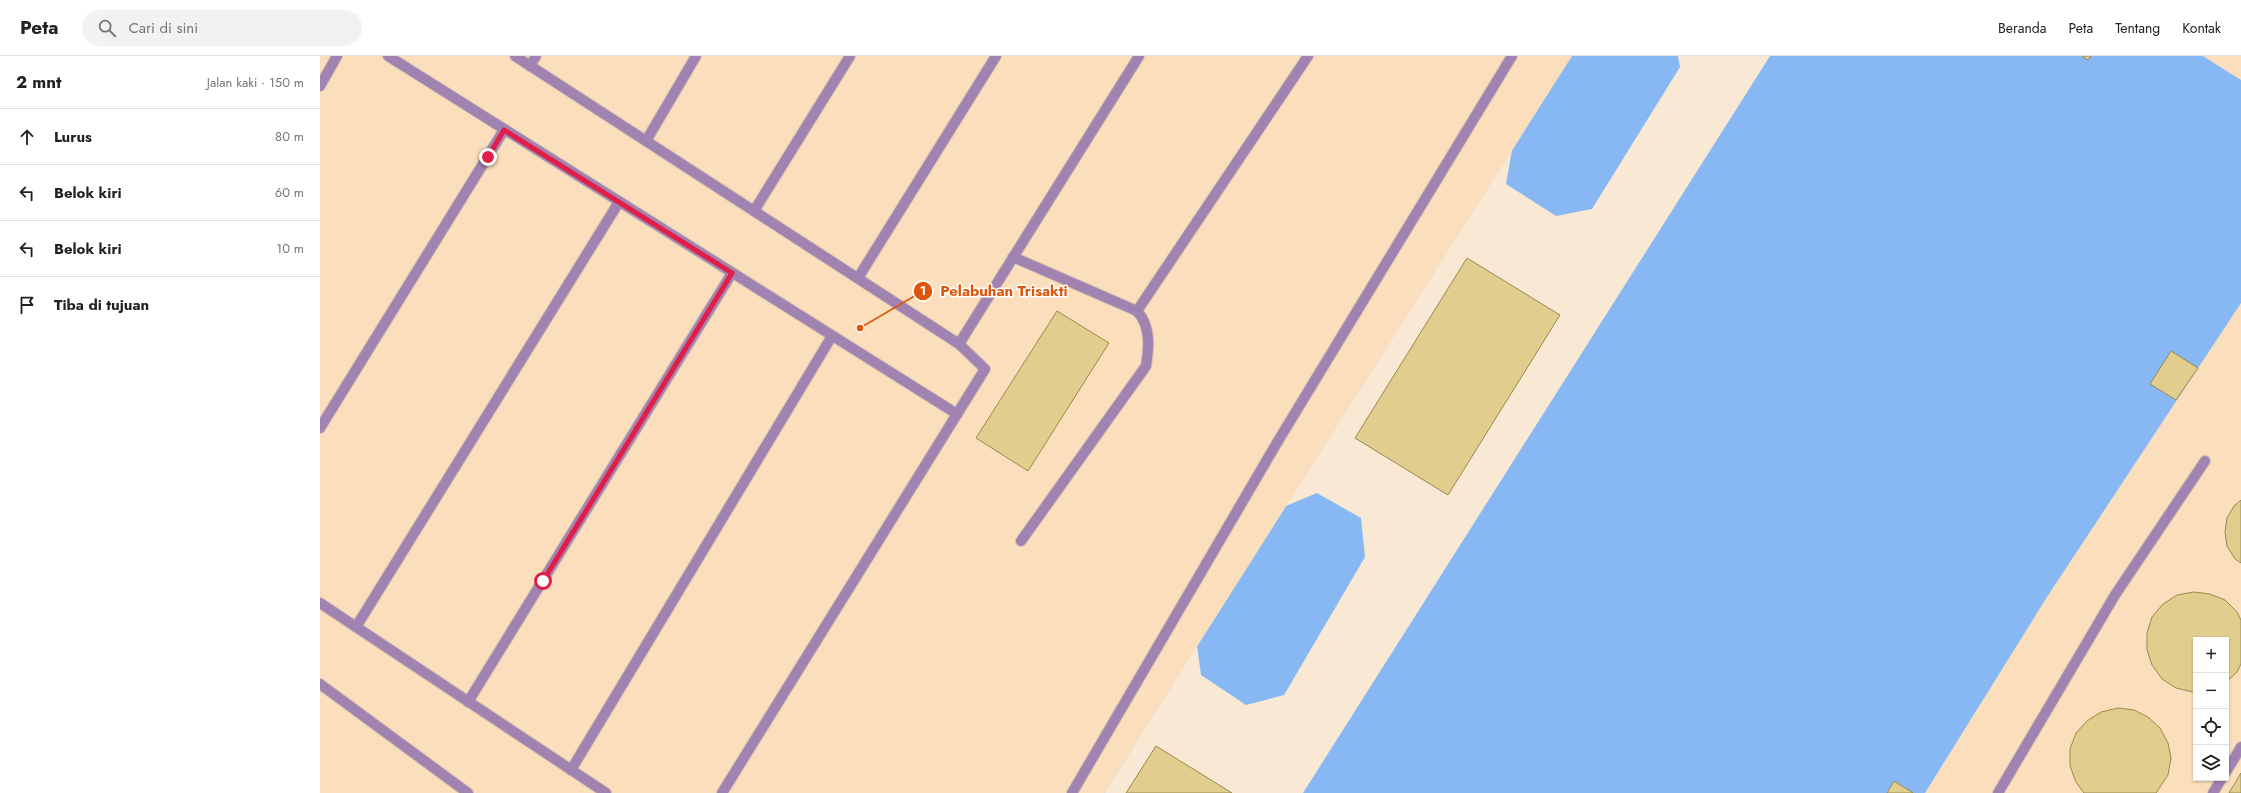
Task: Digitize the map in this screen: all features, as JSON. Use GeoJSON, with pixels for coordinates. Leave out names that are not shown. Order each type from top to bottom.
{"type":"FeatureCollection","features":[{"type":"Feature","properties":{"kind":"lane"},"geometry":{"type":"LineString","coordinates":[[320,86],[337,56]]}},
{"type":"Feature","properties":{"kind":"lane"},"geometry":{"type":"LineString","coordinates":[[388,56],[957,414]]}},
{"type":"Feature","properties":{"kind":"lane"},"geometry":{"type":"LineString","coordinates":[[515,56],[959,344],[985,369],[722,793]]}},
{"type":"Feature","properties":{"kind":"lane"},"geometry":{"type":"LineString","coordinates":[[530,66],[536,56]]}},
{"type":"Feature","properties":{"kind":"lane"},"geometry":{"type":"LineString","coordinates":[[646,141],[696,56]]}},
{"type":"Feature","properties":{"kind":"lane"},"geometry":{"type":"LineString","coordinates":[[754,211],[850,56]]}},
{"type":"Feature","properties":{"kind":"lane"},"geometry":{"type":"LineString","coordinates":[[858,278],[996,56]]}},
{"type":"Feature","properties":{"kind":"lane"},"geometry":{"type":"LineString","coordinates":[[959,344],[1139,56]]}},
{"type":"Feature","properties":{"kind":"lane"},"geometry":{"type":"LineString","coordinates":[[1137,311],[1308,56]]}},
{"type":"Feature","properties":{"kind":"lane"},"geometry":{"type":"LineString","coordinates":[[1072,793],[1278,441],[1512,56]]}},
{"type":"Feature","properties":{"kind":"lane"},"geometry":{"type":"LineString","coordinates":[[320,428],[504,130]]}},
{"type":"Feature","properties":{"kind":"lane"},"geometry":{"type":"LineString","coordinates":[[356,627],[619,202]]}},
{"type":"Feature","properties":{"kind":"lane"},"geometry":{"type":"LineString","coordinates":[[1014,257],[1137,311],[1144,319],[1148,350],[1146,366],[1021,541]]}},
{"type":"Feature","properties":{"kind":"lane"},"geometry":{"type":"LineString","coordinates":[[468,702],[732,273]]}},
{"type":"Feature","properties":{"kind":"lane"},"geometry":{"type":"LineString","coordinates":[[571,770],[832,336]]}},
{"type":"Feature","properties":{"kind":"lane"},"geometry":{"type":"LineString","coordinates":[[1998,793],[2115,596],[2205,461]]}},
{"type":"Feature","properties":{"kind":"lane"},"geometry":{"type":"LineString","coordinates":[[320,603],[606,793]]}},
{"type":"Feature","properties":{"kind":"lane"},"geometry":{"type":"LineString","coordinates":[[320,684],[468,793]]}},
{"type":"Feature","properties":{"kind":"lane"},"geometry":{"type":"LineString","coordinates":[[2229,767],[2241,747]]}},
{"type":"Feature","properties":{"kind":"lane"},"geometry":{"type":"LineString","coordinates":[[2213,793],[2220,781]]}},
{"type":"Feature","properties":{"kind":"shaded area"},"geometry":{"type":"Polygon","coordinates":[[[320,56],[1572,56],[1104,793],[320,793],[320,56]]]}},
{"type":"Feature","properties":{"kind":"shaded area"},"geometry":{"type":"Polygon","coordinates":[[[2203,56],[2241,56],[2241,80],[2203,56]]]}},
{"type":"Feature","properties":{"kind":"shaded area"},"geometry":{"type":"Polygon","coordinates":[[[2241,303],[2241,793],[1925,793],[2047,597],[2241,303]]]}},
{"type":"Feature","properties":{"kind":"water"},"geometry":{"type":"Polygon","coordinates":[[[1572,56],[2203,56],[2241,80],[2241,303],[2047,597],[1925,793],[1104,793],[1572,56]]]}},
{"type":"Feature","properties":{"kind":"pier"},"geometry":{"type":"Polygon","coordinates":[[[1678,56],[1770,56],[1303,793],[1104,793],[1197,646],[1201,675],[1246,705],[1284,695],[1365,557],[1361,518],[1317,493],[1286,506],[1512,150],[1506,184],[1556,216],[1592,209],[1680,67],[1678,56]]]}},
{"type":"Feature","properties":{"kind":"building"},"geometry":{"type":"Polygon","coordinates":[[[2082,56],[2091,56],[2088,60],[2082,56]]]}},
{"type":"Feature","properties":{"kind":"building"},"geometry":{"type":"Polygon","coordinates":[[[1467,258],[1560,315],[1448,495],[1355,438],[1467,258]]]}},
{"type":"Feature","properties":{"kind":"building"},"geometry":{"type":"Polygon","coordinates":[[[1057,311],[1109,343],[1028,471],[976,438],[1057,311]]]}},
{"type":"Feature","properties":{"kind":"building"},"geometry":{"type":"Polygon","coordinates":[[[2171,351],[2198,368],[2176,400],[2150,384],[2171,351]]]}},
{"type":"Feature","properties":{"kind":"building"},"geometry":{"type":"Polygon","coordinates":[[[2241,500],[2241,563],[2235,559],[2227,546],[2225,532],[2227,518],[2234,506],[2241,500]]]}},
{"type":"Feature","properties":{"kind":"building"},"geometry":{"type":"Polygon","coordinates":[[[2194,592],[2210,594],[2225,600],[2237,612],[2241,620],[2241,664],[2237,672],[2229,679],[2229,637],[2193,637],[2193,692],[2176,688],[2162,679],[2152,665],[2147,650],[2147,633],[2152,617],[2163,604],[2177,595],[2194,592]]]}},
{"type":"Feature","properties":{"kind":"building"},"geometry":{"type":"Polygon","coordinates":[[[2118,708],[2134,710],[2148,717],[2160,728],[2168,743],[2171,758],[2168,775],[2156,793],[2084,793],[2076,782],[2070,766],[2070,749],[2076,733],[2087,721],[2101,712],[2118,708]]]}},
{"type":"Feature","properties":{"kind":"building"},"geometry":{"type":"Polygon","coordinates":[[[1156,746],[1232,793],[1126,793],[1156,746]]]}},
{"type":"Feature","properties":{"kind":"building"},"geometry":{"type":"Polygon","coordinates":[[[2241,773],[2241,793],[2229,793],[2241,773]]]}},
{"type":"Feature","properties":{"kind":"building"},"geometry":{"type":"Polygon","coordinates":[[[1894,781],[1913,793],[1887,793],[1894,781]]]}},
{"type":"Feature","properties":{"kind":"place","name":"Pelabuhan Trisakti"},"geometry":{"type":"Point","coordinates":[860,328]}},
{"type":"Feature","properties":{"kind":"route"},"geometry":{"type":"LineString","coordinates":[[488,157],[504,130],[732,273],[543,581]]}}]}
